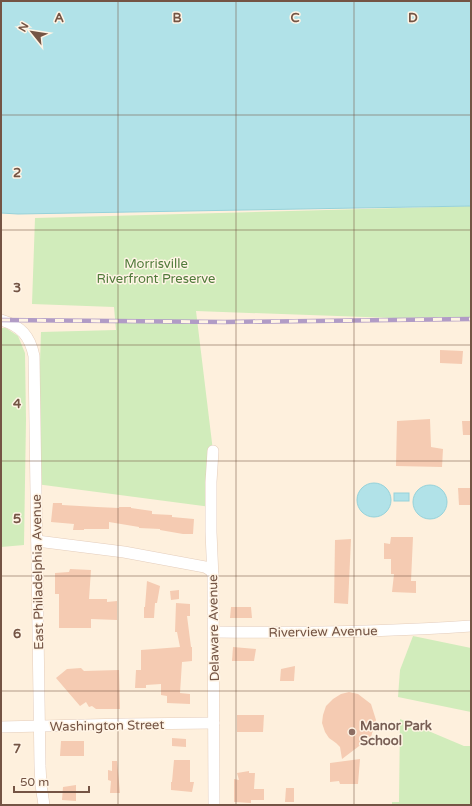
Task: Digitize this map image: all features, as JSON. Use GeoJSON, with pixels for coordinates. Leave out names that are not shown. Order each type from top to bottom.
{"type":"FeatureCollection","features":[{"type":"Feature","properties":{"kind":"street","name":"East Philadelphia Avenue"},"geometry":{"type":"LineString","coordinates":[[1,320],[10,323],[24,333],[33,348],[34,356],[41,785],[44,805]]}},
{"type":"Feature","properties":{"kind":"street","name":"Delaware Avenue"},"geometry":{"type":"LineString","coordinates":[[213,451],[211,482],[211,532],[214,632],[214,805]]}},
{"type":"Feature","properties":{"kind":"street"},"geometry":{"type":"LineString","coordinates":[[37,541],[124,552],[177,561],[205,567],[210,570],[212,574]]}},
{"type":"Feature","properties":{"kind":"street","name":"Riverview Avenue"},"geometry":{"type":"LineString","coordinates":[[214,632],[337,632],[433,629],[471,626]]}},
{"type":"Feature","properties":{"kind":"street","name":"Washington Street"},"geometry":{"type":"LineString","coordinates":[[1,727],[214,723]]}},
{"type":"Feature","properties":{"kind":"green space","name":"Morrisville Riverfront Preserve"},"geometry":{"type":"Polygon","coordinates":[[[471,206],[471,317],[393,318],[196,311],[213,451],[211,507],[36,484],[41,332],[116,330],[114,307],[32,304],[35,218],[471,206]]]}},
{"type":"Feature","properties":{"kind":"green space"},"geometry":{"type":"Polygon","coordinates":[[[1,328],[6,328],[18,336],[25,353],[26,420],[24,545],[1,547],[1,328]]]}},
{"type":"Feature","properties":{"kind":"green space"},"geometry":{"type":"Polygon","coordinates":[[[413,636],[471,648],[471,712],[398,697],[400,670],[413,636]]]}},
{"type":"Feature","properties":{"kind":"green space"},"geometry":{"type":"Polygon","coordinates":[[[400,719],[464,746],[471,746],[471,805],[392,805],[392,802],[399,802],[400,719]]]}},
{"type":"Feature","properties":{"kind":"water"},"geometry":{"type":"Polygon","coordinates":[[[1,1],[471,1],[471,206],[18,214],[1,213],[1,1]]]}},
{"type":"Feature","properties":{"kind":"water"},"geometry":{"type":"Polygon","coordinates":[[[374,483],[380,484],[386,488],[390,494],[390,506],[386,512],[380,516],[374,517],[368,516],[362,512],[358,506],[357,500],[358,494],[362,488],[368,484],[374,483]]]}},
{"type":"Feature","properties":{"kind":"water"},"geometry":{"type":"Polygon","coordinates":[[[430,485],[436,486],[442,490],[446,496],[446,508],[442,514],[436,518],[430,519],[424,518],[418,514],[414,508],[413,502],[414,496],[418,490],[424,486],[430,485]]]}},
{"type":"Feature","properties":{"kind":"water"},"geometry":{"type":"Polygon","coordinates":[[[394,493],[409,493],[409,501],[394,501],[394,493]]]}},
{"type":"Feature","properties":{"kind":"building"},"geometry":{"type":"Polygon","coordinates":[[[440,350],[463,351],[462,364],[440,363],[440,350]]]}},
{"type":"Feature","properties":{"kind":"building"},"geometry":{"type":"Polygon","coordinates":[[[430,419],[431,447],[443,449],[442,467],[396,466],[397,421],[430,419]]]}},
{"type":"Feature","properties":{"kind":"building"},"geometry":{"type":"Polygon","coordinates":[[[462,421],[471,421],[471,435],[463,435],[462,421]]]}},
{"type":"Feature","properties":{"kind":"building"},"geometry":{"type":"Polygon","coordinates":[[[458,488],[471,488],[471,505],[459,505],[458,488]]]}},
{"type":"Feature","properties":{"kind":"building"},"geometry":{"type":"Polygon","coordinates":[[[53,503],[97,507],[131,507],[152,511],[152,514],[172,515],[172,517],[194,519],[193,534],[183,534],[160,529],[139,528],[109,522],[109,529],[73,530],[74,524],[51,522],[53,503]]]}},
{"type":"Feature","properties":{"kind":"building"},"geometry":{"type":"Polygon","coordinates":[[[391,537],[413,537],[411,581],[416,581],[416,593],[392,592],[394,574],[391,574],[391,559],[384,559],[384,543],[390,544],[391,537]]]}},
{"type":"Feature","properties":{"kind":"building"},"geometry":{"type":"Polygon","coordinates":[[[351,539],[348,604],[334,603],[335,540],[351,539]]]}},
{"type":"Feature","properties":{"kind":"building"},"geometry":{"type":"Polygon","coordinates":[[[70,569],[91,570],[89,599],[107,599],[107,602],[117,601],[117,620],[91,619],[91,628],[59,628],[59,594],[55,594],[55,573],[69,572],[70,569]]]}},
{"type":"Feature","properties":{"kind":"building"},"geometry":{"type":"Polygon","coordinates":[[[147,581],[160,586],[157,603],[155,603],[154,618],[144,618],[147,581]]]}},
{"type":"Feature","properties":{"kind":"building"},"geometry":{"type":"Polygon","coordinates":[[[179,590],[179,599],[171,600],[170,591],[179,590]]]}},
{"type":"Feature","properties":{"kind":"building"},"geometry":{"type":"Polygon","coordinates":[[[176,603],[190,604],[190,616],[187,616],[192,647],[192,661],[182,662],[180,693],[190,694],[190,704],[167,703],[167,696],[161,695],[161,684],[146,685],[146,688],[135,688],[136,670],[141,670],[141,650],[180,647],[177,632],[175,632],[176,603]]]}},
{"type":"Feature","properties":{"kind":"building"},"geometry":{"type":"Polygon","coordinates":[[[231,607],[251,607],[252,618],[230,618],[231,607]]]}},
{"type":"Feature","properties":{"kind":"building"},"geometry":{"type":"Polygon","coordinates":[[[233,647],[256,649],[254,661],[232,661],[233,647]]]}},
{"type":"Feature","properties":{"kind":"building"},"geometry":{"type":"Polygon","coordinates":[[[295,666],[294,681],[280,681],[281,669],[295,666]]]}},
{"type":"Feature","properties":{"kind":"building"},"geometry":{"type":"Polygon","coordinates":[[[81,668],[84,671],[119,670],[120,709],[96,709],[92,706],[89,707],[86,702],[80,706],[56,678],[67,669],[81,668]]]}},
{"type":"Feature","properties":{"kind":"building"},"geometry":{"type":"Polygon","coordinates":[[[349,692],[358,694],[371,704],[376,720],[371,737],[342,759],[340,747],[329,738],[322,723],[326,706],[341,694],[349,692]]]}},
{"type":"Feature","properties":{"kind":"building"},"geometry":{"type":"Polygon","coordinates":[[[237,715],[264,715],[263,732],[237,732],[237,715]]]}},
{"type":"Feature","properties":{"kind":"building"},"geometry":{"type":"Polygon","coordinates":[[[172,738],[186,739],[186,747],[172,746],[172,738]]]}},
{"type":"Feature","properties":{"kind":"building"},"geometry":{"type":"Polygon","coordinates":[[[61,741],[84,741],[84,756],[60,756],[61,741]]]}},
{"type":"Feature","properties":{"kind":"building"},"geometry":{"type":"Polygon","coordinates":[[[360,759],[358,784],[340,784],[339,781],[330,782],[330,763],[360,759]]]}},
{"type":"Feature","properties":{"kind":"building"},"geometry":{"type":"Polygon","coordinates":[[[174,760],[190,760],[190,782],[194,782],[192,792],[171,790],[174,760]]]}},
{"type":"Feature","properties":{"kind":"building"},"geometry":{"type":"Polygon","coordinates":[[[112,761],[117,761],[120,793],[110,793],[111,781],[108,780],[108,770],[112,771],[112,761]]]}},
{"type":"Feature","properties":{"kind":"building"},"geometry":{"type":"Polygon","coordinates":[[[249,771],[249,773],[255,773],[254,789],[264,789],[264,800],[251,800],[251,803],[234,802],[234,779],[239,780],[237,773],[249,771]]]}},
{"type":"Feature","properties":{"kind":"building"},"geometry":{"type":"Polygon","coordinates":[[[76,785],[76,801],[62,800],[63,787],[76,785]]]}},
{"type":"Feature","properties":{"kind":"building"},"geometry":{"type":"Polygon","coordinates":[[[286,788],[294,788],[294,802],[285,802],[286,788]]]}},
{"type":"Feature","properties":{"kind":"railway"},"geometry":{"type":"LineString","coordinates":[[1,320],[225,322],[471,319]]}},
{"type":"Feature","properties":{"kind":"place","name":"Manor Park School"},"geometry":{"type":"Point","coordinates":[352,732]}}]}
